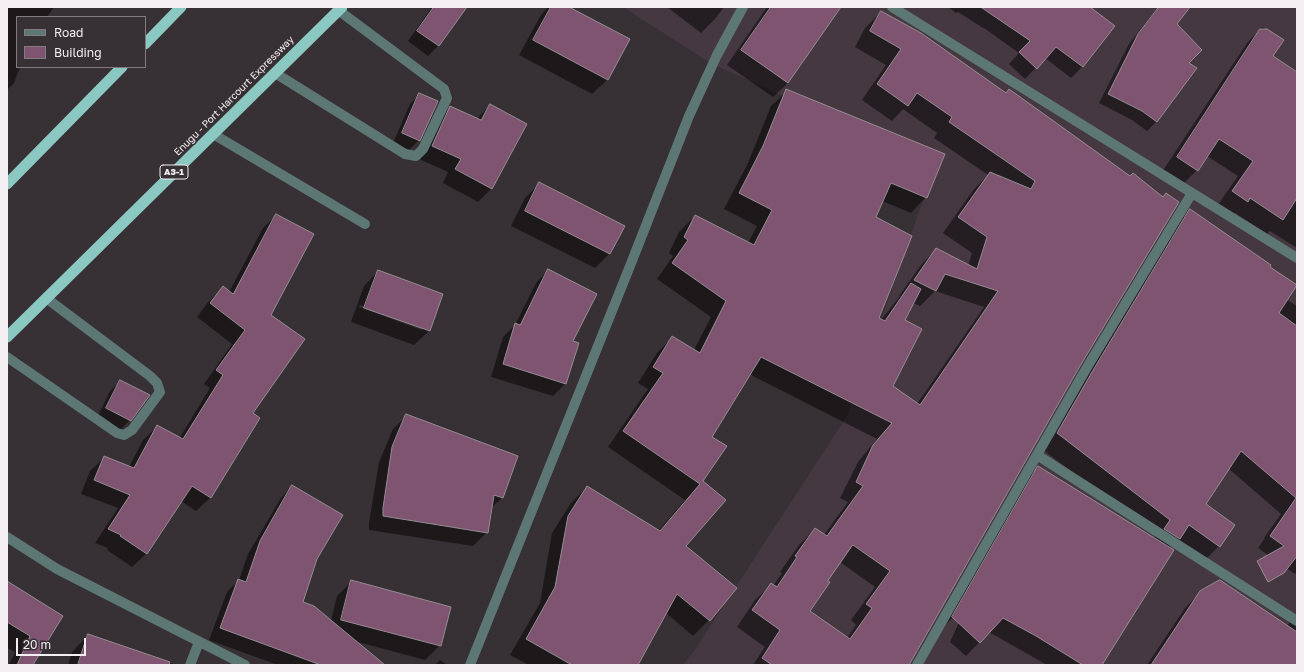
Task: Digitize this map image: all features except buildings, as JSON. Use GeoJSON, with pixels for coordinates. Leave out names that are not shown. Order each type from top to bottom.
{"type":"FeatureCollection","features":[{"type":"Feature","properties":{"kind":"highway"},"geometry":{"type":"LineString","coordinates":[[146,43],[181,7]]}},
{"type":"Feature","properties":{"kind":"highway","name":"Enugu - Port Harcourt Expressway"},"geometry":{"type":"LineString","coordinates":[[7,337],[340,9]]}},
{"type":"Feature","properties":{"kind":"highway"},"geometry":{"type":"LineString","coordinates":[[7,184],[121,68]]}},
{"type":"Feature","properties":{"kind":"street"},"geometry":{"type":"LineString","coordinates":[[470,665],[689,116],[717,55],[743,7]]}},
{"type":"Feature","properties":{"kind":"street"},"geometry":{"type":"LineString","coordinates":[[892,7],[1297,258]]}},
{"type":"Feature","properties":{"kind":"street"},"geometry":{"type":"LineString","coordinates":[[275,72],[405,154],[416,156],[424,149],[446,102],[447,98],[444,89],[340,9]]}},
{"type":"Feature","properties":{"kind":"street"},"geometry":{"type":"LineString","coordinates":[[213,134],[365,224]]}},
{"type":"Feature","properties":{"kind":"street"},"geometry":{"type":"LineString","coordinates":[[917,665],[1086,369],[1192,194]]}},
{"type":"Feature","properties":{"kind":"street"},"geometry":{"type":"LineString","coordinates":[[7,357],[117,433],[124,435],[132,430],[160,392],[158,383],[150,376],[46,298]]}},
{"type":"Feature","properties":{"kind":"street"},"geometry":{"type":"LineString","coordinates":[[1037,456],[1297,621]]}},
{"type":"Feature","properties":{"kind":"street"},"geometry":{"type":"LineString","coordinates":[[7,537],[58,569],[245,665]]}},
{"type":"Feature","properties":{"kind":"street"},"geometry":{"type":"LineString","coordinates":[[190,665],[199,642]]}},
{"type":"Feature","properties":{"kind":"shaded area"},"geometry":{"type":"Polygon","coordinates":[[[623,7],[1294,7],[1297,9],[1297,665],[683,665],[696,648],[847,416],[936,164],[710,63],[623,7]]]}}]}
